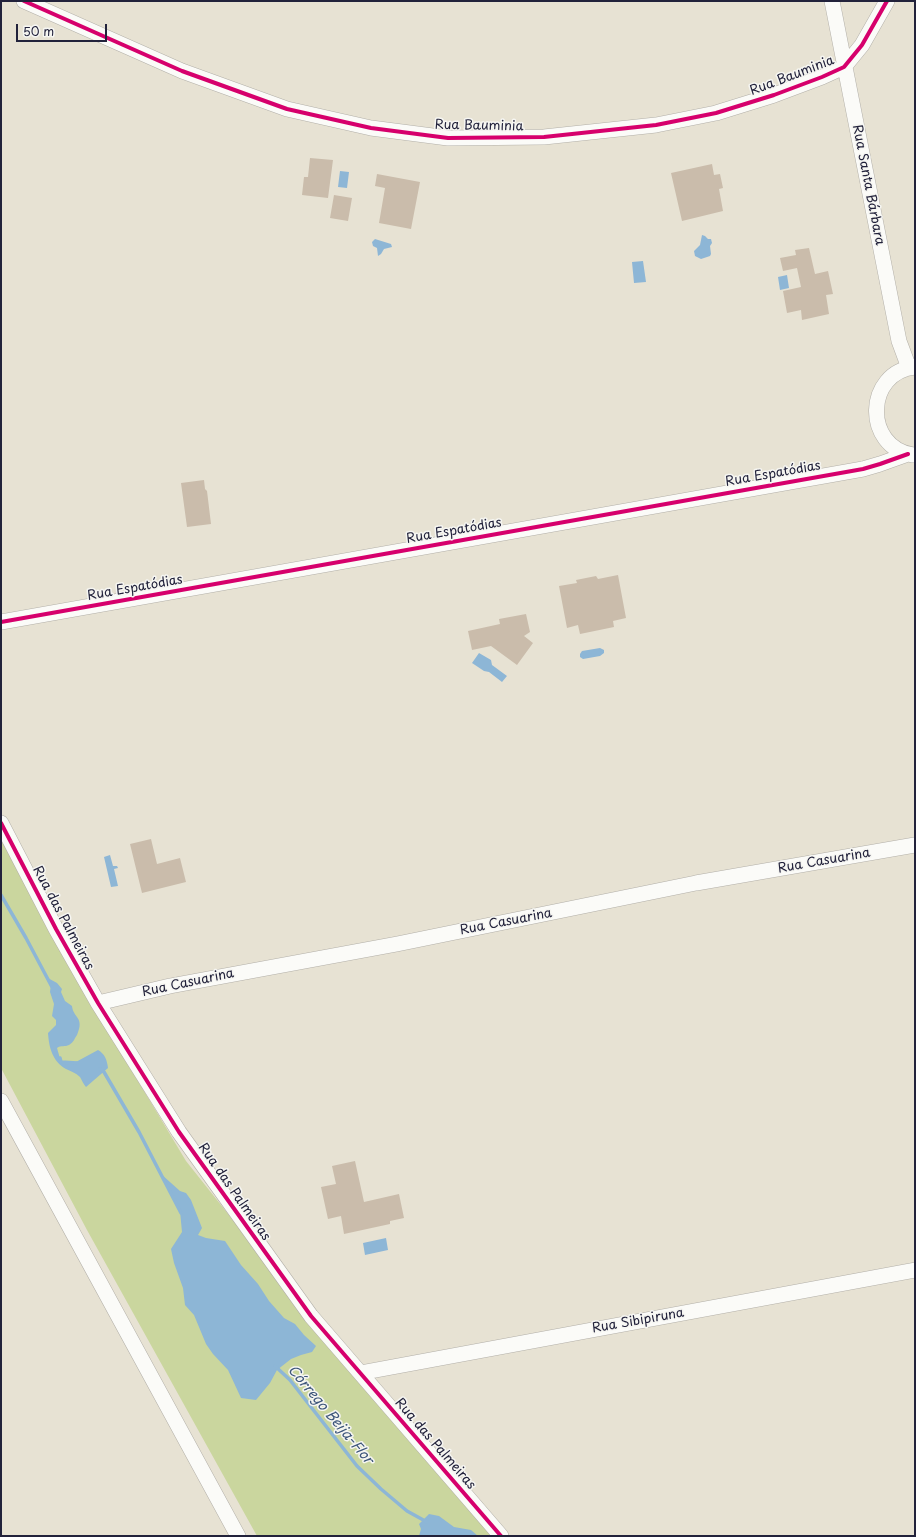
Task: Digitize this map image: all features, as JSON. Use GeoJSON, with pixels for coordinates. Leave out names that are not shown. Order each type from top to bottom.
{"type":"FeatureCollection","features":[{"type":"Feature","properties":{"kind":"street","name":"Rua Bauminia"},"geometry":{"type":"LineString","coordinates":[[24,1],[182,71],[287,109],[371,128],[448,138],[544,137],[656,125],[716,113],[774,95],[844,67],[862,45],[887,1]]}},
{"type":"Feature","properties":{"kind":"street","name":"Rua Santa Bárbara"},"geometry":{"type":"LineString","coordinates":[[832,1],[899,341],[912,367]]}},
{"type":"Feature","properties":{"kind":"street"},"geometry":{"type":"LineString","coordinates":[[911,454],[895,448],[884,438],[878,425],[876,411],[878,396],[885,384],[896,374],[912,367]]}},
{"type":"Feature","properties":{"kind":"street","name":"Rua Espatódias"},"geometry":{"type":"LineString","coordinates":[[1,622],[863,468],[911,454]]}},
{"type":"Feature","properties":{"kind":"street","name":"Rua das Palmeiras"},"geometry":{"type":"LineString","coordinates":[[1,823],[56,929],[98,1003],[179,1132],[310,1316],[501,1536]]}},
{"type":"Feature","properties":{"kind":"street","name":"Rua Casuarina"},"geometry":{"type":"LineString","coordinates":[[98,1003],[170,986],[397,944],[696,884],[915,845]]}},
{"type":"Feature","properties":{"kind":"street"},"geometry":{"type":"LineString","coordinates":[[1,1102],[238,1536]]}},
{"type":"Feature","properties":{"kind":"street","name":"Rua Sibipiruna"},"geometry":{"type":"LineString","coordinates":[[360,1372],[915,1270]]}},
{"type":"Feature","properties":{"kind":"green space"},"geometry":{"type":"Polygon","coordinates":[[[1,834],[59,949],[186,1161],[395,1424],[496,1536],[257,1536],[87,1230],[1,1068],[1,834]]]}},
{"type":"Feature","properties":{"kind":"water"},"geometry":{"type":"Polygon","coordinates":[[[340,171],[349,172],[347,188],[338,187],[340,171]]]}},
{"type":"Feature","properties":{"kind":"water"},"geometry":{"type":"Polygon","coordinates":[[[702,235],[708,239],[711,239],[712,243],[710,246],[710,256],[701,259],[695,256],[694,251],[700,245],[702,235]]]}},
{"type":"Feature","properties":{"kind":"water"},"geometry":{"type":"Polygon","coordinates":[[[375,239],[391,244],[392,247],[384,249],[378,256],[377,248],[373,246],[372,242],[375,239]]]}},
{"type":"Feature","properties":{"kind":"water"},"geometry":{"type":"Polygon","coordinates":[[[643,261],[646,282],[634,283],[632,262],[643,261]]]}},
{"type":"Feature","properties":{"kind":"water"},"geometry":{"type":"Polygon","coordinates":[[[787,275],[789,288],[780,290],[778,277],[787,275]]]}},
{"type":"Feature","properties":{"kind":"water"},"geometry":{"type":"Polygon","coordinates":[[[600,648],[604,650],[604,653],[600,656],[583,659],[580,657],[582,651],[600,648]]]}},
{"type":"Feature","properties":{"kind":"water"},"geometry":{"type":"Polygon","coordinates":[[[479,653],[491,660],[492,665],[507,676],[502,682],[489,672],[484,671],[472,663],[479,653]]]}},
{"type":"Feature","properties":{"kind":"water"},"geometry":{"type":"Polygon","coordinates":[[[110,855],[113,866],[117,866],[118,868],[114,869],[118,886],[111,887],[104,857],[110,855]]]}},
{"type":"Feature","properties":{"kind":"water"},"geometry":{"type":"Polygon","coordinates":[[[46,977],[57,983],[62,989],[61,992],[65,1001],[72,1006],[80,1025],[73,1042],[69,1045],[57,1048],[61,1062],[68,1064],[74,1063],[98,1050],[104,1055],[106,1060],[108,1068],[86,1087],[80,1077],[57,1062],[52,1053],[48,1033],[56,1025],[56,1020],[52,1016],[54,1004],[50,992],[51,984],[46,977]]]}},
{"type":"Feature","properties":{"kind":"water"},"geometry":{"type":"Polygon","coordinates":[[[161,1174],[180,1191],[186,1193],[191,1200],[202,1228],[198,1235],[225,1241],[241,1265],[258,1284],[269,1301],[284,1318],[295,1324],[316,1346],[312,1352],[291,1359],[277,1370],[270,1383],[256,1400],[241,1398],[228,1370],[206,1344],[194,1315],[185,1305],[183,1288],[174,1263],[171,1249],[182,1232],[180,1211],[161,1174]]]}},
{"type":"Feature","properties":{"kind":"water"},"geometry":{"type":"Polygon","coordinates":[[[386,1238],[388,1250],[365,1255],[363,1243],[386,1238]]]}},
{"type":"Feature","properties":{"kind":"water"},"geometry":{"type":"Polygon","coordinates":[[[429,1514],[439,1516],[454,1527],[471,1530],[478,1536],[419,1536],[421,1529],[419,1524],[429,1514]]]}},
{"type":"Feature","properties":{"kind":"building"},"geometry":{"type":"Polygon","coordinates":[[[310,158],[333,160],[328,198],[302,195],[304,177],[308,177],[310,158]]]}},
{"type":"Feature","properties":{"kind":"building"},"geometry":{"type":"Polygon","coordinates":[[[712,164],[714,175],[720,174],[723,188],[719,189],[723,211],[682,221],[671,173],[712,164]]]}},
{"type":"Feature","properties":{"kind":"building"},"geometry":{"type":"Polygon","coordinates":[[[377,174],[420,182],[411,229],[379,223],[385,188],[375,186],[377,174]]]}},
{"type":"Feature","properties":{"kind":"building"},"geometry":{"type":"Polygon","coordinates":[[[334,195],[352,198],[348,221],[330,218],[334,195]]]}},
{"type":"Feature","properties":{"kind":"building"},"geometry":{"type":"Polygon","coordinates":[[[809,248],[815,274],[828,271],[833,294],[826,295],[829,314],[802,320],[801,310],[787,313],[783,291],[801,287],[797,268],[783,271],[780,258],[796,255],[795,250],[809,248]]]}},
{"type":"Feature","properties":{"kind":"building"},"geometry":{"type":"Polygon","coordinates":[[[204,480],[205,489],[207,491],[211,524],[187,527],[181,483],[204,480]]]}},
{"type":"Feature","properties":{"kind":"building"},"geometry":{"type":"Polygon","coordinates":[[[618,575],[626,618],[613,621],[614,627],[580,634],[578,625],[567,628],[559,586],[577,583],[576,580],[596,576],[598,579],[618,575]]]}},
{"type":"Feature","properties":{"kind":"building"},"geometry":{"type":"Polygon","coordinates":[[[526,614],[530,632],[524,636],[533,643],[517,665],[491,646],[472,650],[468,631],[500,624],[499,619],[526,614]]]}},
{"type":"Feature","properties":{"kind":"building"},"geometry":{"type":"Polygon","coordinates":[[[151,839],[157,864],[180,858],[186,882],[142,893],[130,844],[151,839]]]}},
{"type":"Feature","properties":{"kind":"building"},"geometry":{"type":"Polygon","coordinates":[[[355,1161],[364,1202],[399,1194],[404,1218],[390,1221],[390,1224],[344,1234],[341,1216],[328,1219],[321,1187],[336,1184],[332,1166],[355,1161]]]}},
{"type":"Feature","properties":{"kind":"waterway","name":"Córrego Beija-Flor"},"geometry":{"type":"LineString","coordinates":[[1,895],[52,987]]}},
{"type":"Feature","properties":{"kind":"waterway"},"geometry":{"type":"LineString","coordinates":[[60,1058],[61,1062],[77,1063]]}},
{"type":"Feature","properties":{"kind":"waterway","name":"Córrego Beija-Flor"},"geometry":{"type":"LineString","coordinates":[[100,1069],[104,1072],[139,1132],[181,1213]]}},
{"type":"Feature","properties":{"kind":"waterway","name":"Córrego Beija-Flor"},"geometry":{"type":"LineString","coordinates":[[275,1366],[290,1380],[357,1466],[407,1511],[427,1522]]}},
{"type":"Feature","properties":{"kind":"cycle path"},"geometry":{"type":"LineString","coordinates":[[24,1],[182,71],[287,109],[371,128],[448,138],[544,137],[656,125],[716,113],[774,95],[844,67],[862,45],[887,1]]}},
{"type":"Feature","properties":{"kind":"cycle path"},"geometry":{"type":"LineString","coordinates":[[1,622],[863,469],[908,454]]}},
{"type":"Feature","properties":{"kind":"cycle path"},"geometry":{"type":"LineString","coordinates":[[1,823],[56,929],[98,1003],[179,1132],[311,1316],[501,1536]]}}]}
